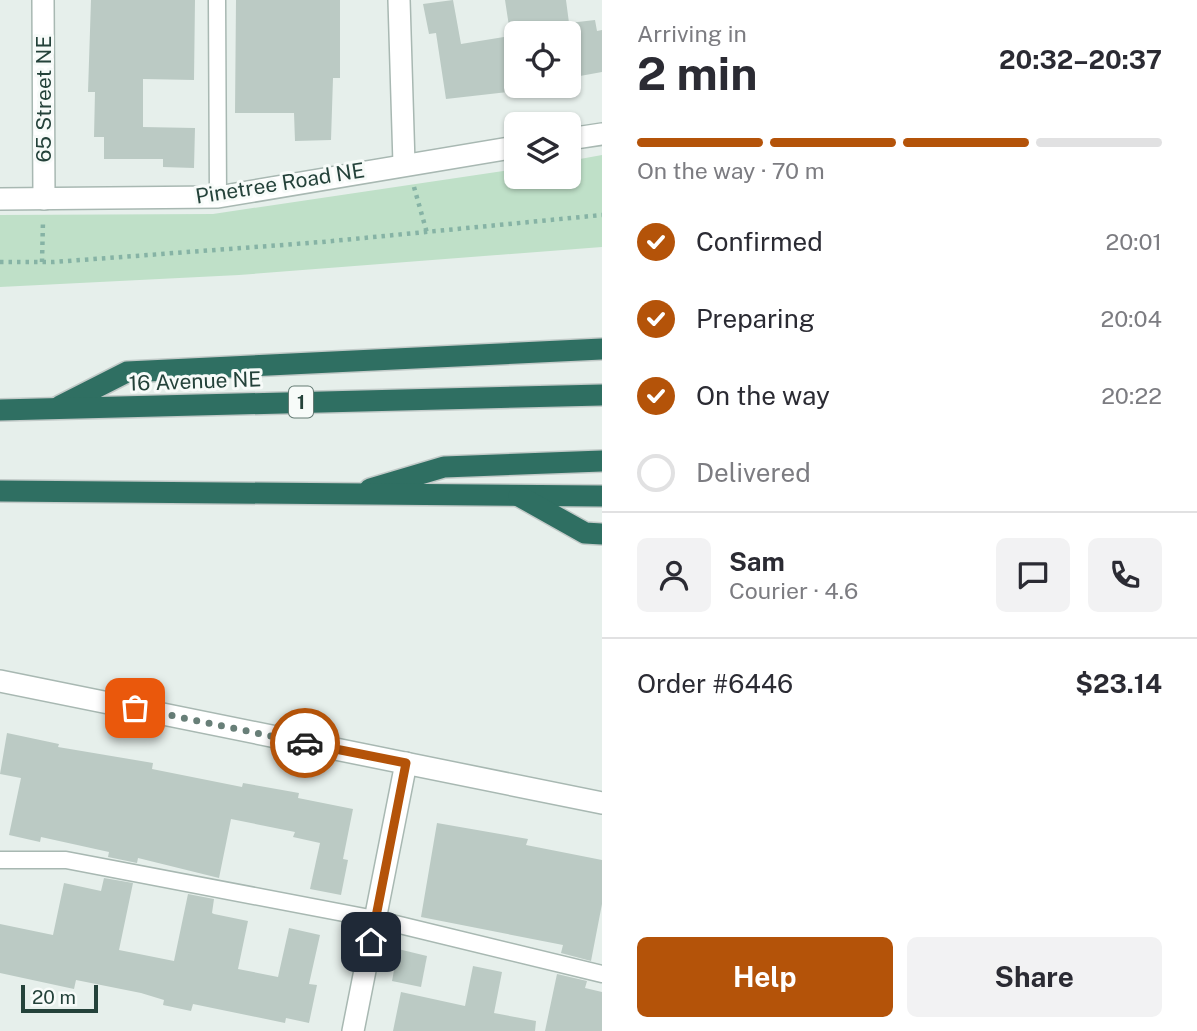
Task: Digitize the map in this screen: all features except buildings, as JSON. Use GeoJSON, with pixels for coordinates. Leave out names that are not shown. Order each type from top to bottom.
{"type":"FeatureCollection","features":[{"type":"Feature","properties":{"kind":"highway"},"geometry":{"type":"LineString","coordinates":[[52,409],[127,372],[602,349]]}},
{"type":"Feature","properties":{"kind":"highway","name":"16 Avenue NE"},"geometry":{"type":"LineString","coordinates":[[0,410],[602,395]]}},
{"type":"Feature","properties":{"kind":"highway"},"geometry":{"type":"LineString","coordinates":[[348,495],[443,467],[602,461]]}},
{"type":"Feature","properties":{"kind":"highway"},"geometry":{"type":"LineString","coordinates":[[0,491],[602,496]]}},
{"type":"Feature","properties":{"kind":"highway"},"geometry":{"type":"LineString","coordinates":[[517,495],[585,533],[602,534]]}},
{"type":"Feature","properties":{"kind":"street","name":"65 Street NE"},"geometry":{"type":"LineString","coordinates":[[43,0],[44,199]]}},
{"type":"Feature","properties":{"kind":"street"},"geometry":{"type":"LineString","coordinates":[[399,0],[404,164]]}},
{"type":"Feature","properties":{"kind":"street"},"geometry":{"type":"LineString","coordinates":[[581,137],[602,134]]}},
{"type":"Feature","properties":{"kind":"street","name":"Pinetree Road NE"},"geometry":{"type":"LineString","coordinates":[[0,199],[218,197],[504,149]]}},
{"type":"Feature","properties":{"kind":"street"},"geometry":{"type":"LineString","coordinates":[[0,681],[602,803]]}},
{"type":"Feature","properties":{"kind":"street"},"geometry":{"type":"LineString","coordinates":[[353,1031],[406,763]]}},
{"type":"Feature","properties":{"kind":"lane"},"geometry":{"type":"LineString","coordinates":[[217,0],[218,197]]}},
{"type":"Feature","properties":{"kind":"lane"},"geometry":{"type":"LineString","coordinates":[[0,860],[66,860],[375,919],[602,974]]}},
{"type":"Feature","properties":{"kind":"path"},"geometry":{"type":"LineString","coordinates":[[404,164],[427,233]]}},
{"type":"Feature","properties":{"kind":"path"},"geometry":{"type":"LineString","coordinates":[[42,262],[44,199]]}},
{"type":"Feature","properties":{"kind":"path"},"geometry":{"type":"LineString","coordinates":[[0,262],[42,262],[427,233],[602,215]]}},
{"type":"Feature","properties":{"kind":"green space"},"geometry":{"type":"Polygon","coordinates":[[[602,155],[602,247],[239,275],[0,287],[0,215],[213,214],[504,171],[504,189],[581,189],[581,159],[602,155]]]}},
{"type":"Feature","properties":{"kind":"way so far"},"geometry":{"type":"LineString","coordinates":[[135,708],[305,743]]}},
{"type":"Feature","properties":{"kind":"route"},"geometry":{"type":"LineString","coordinates":[[305,743],[406,763],[371,942]]}}]}
